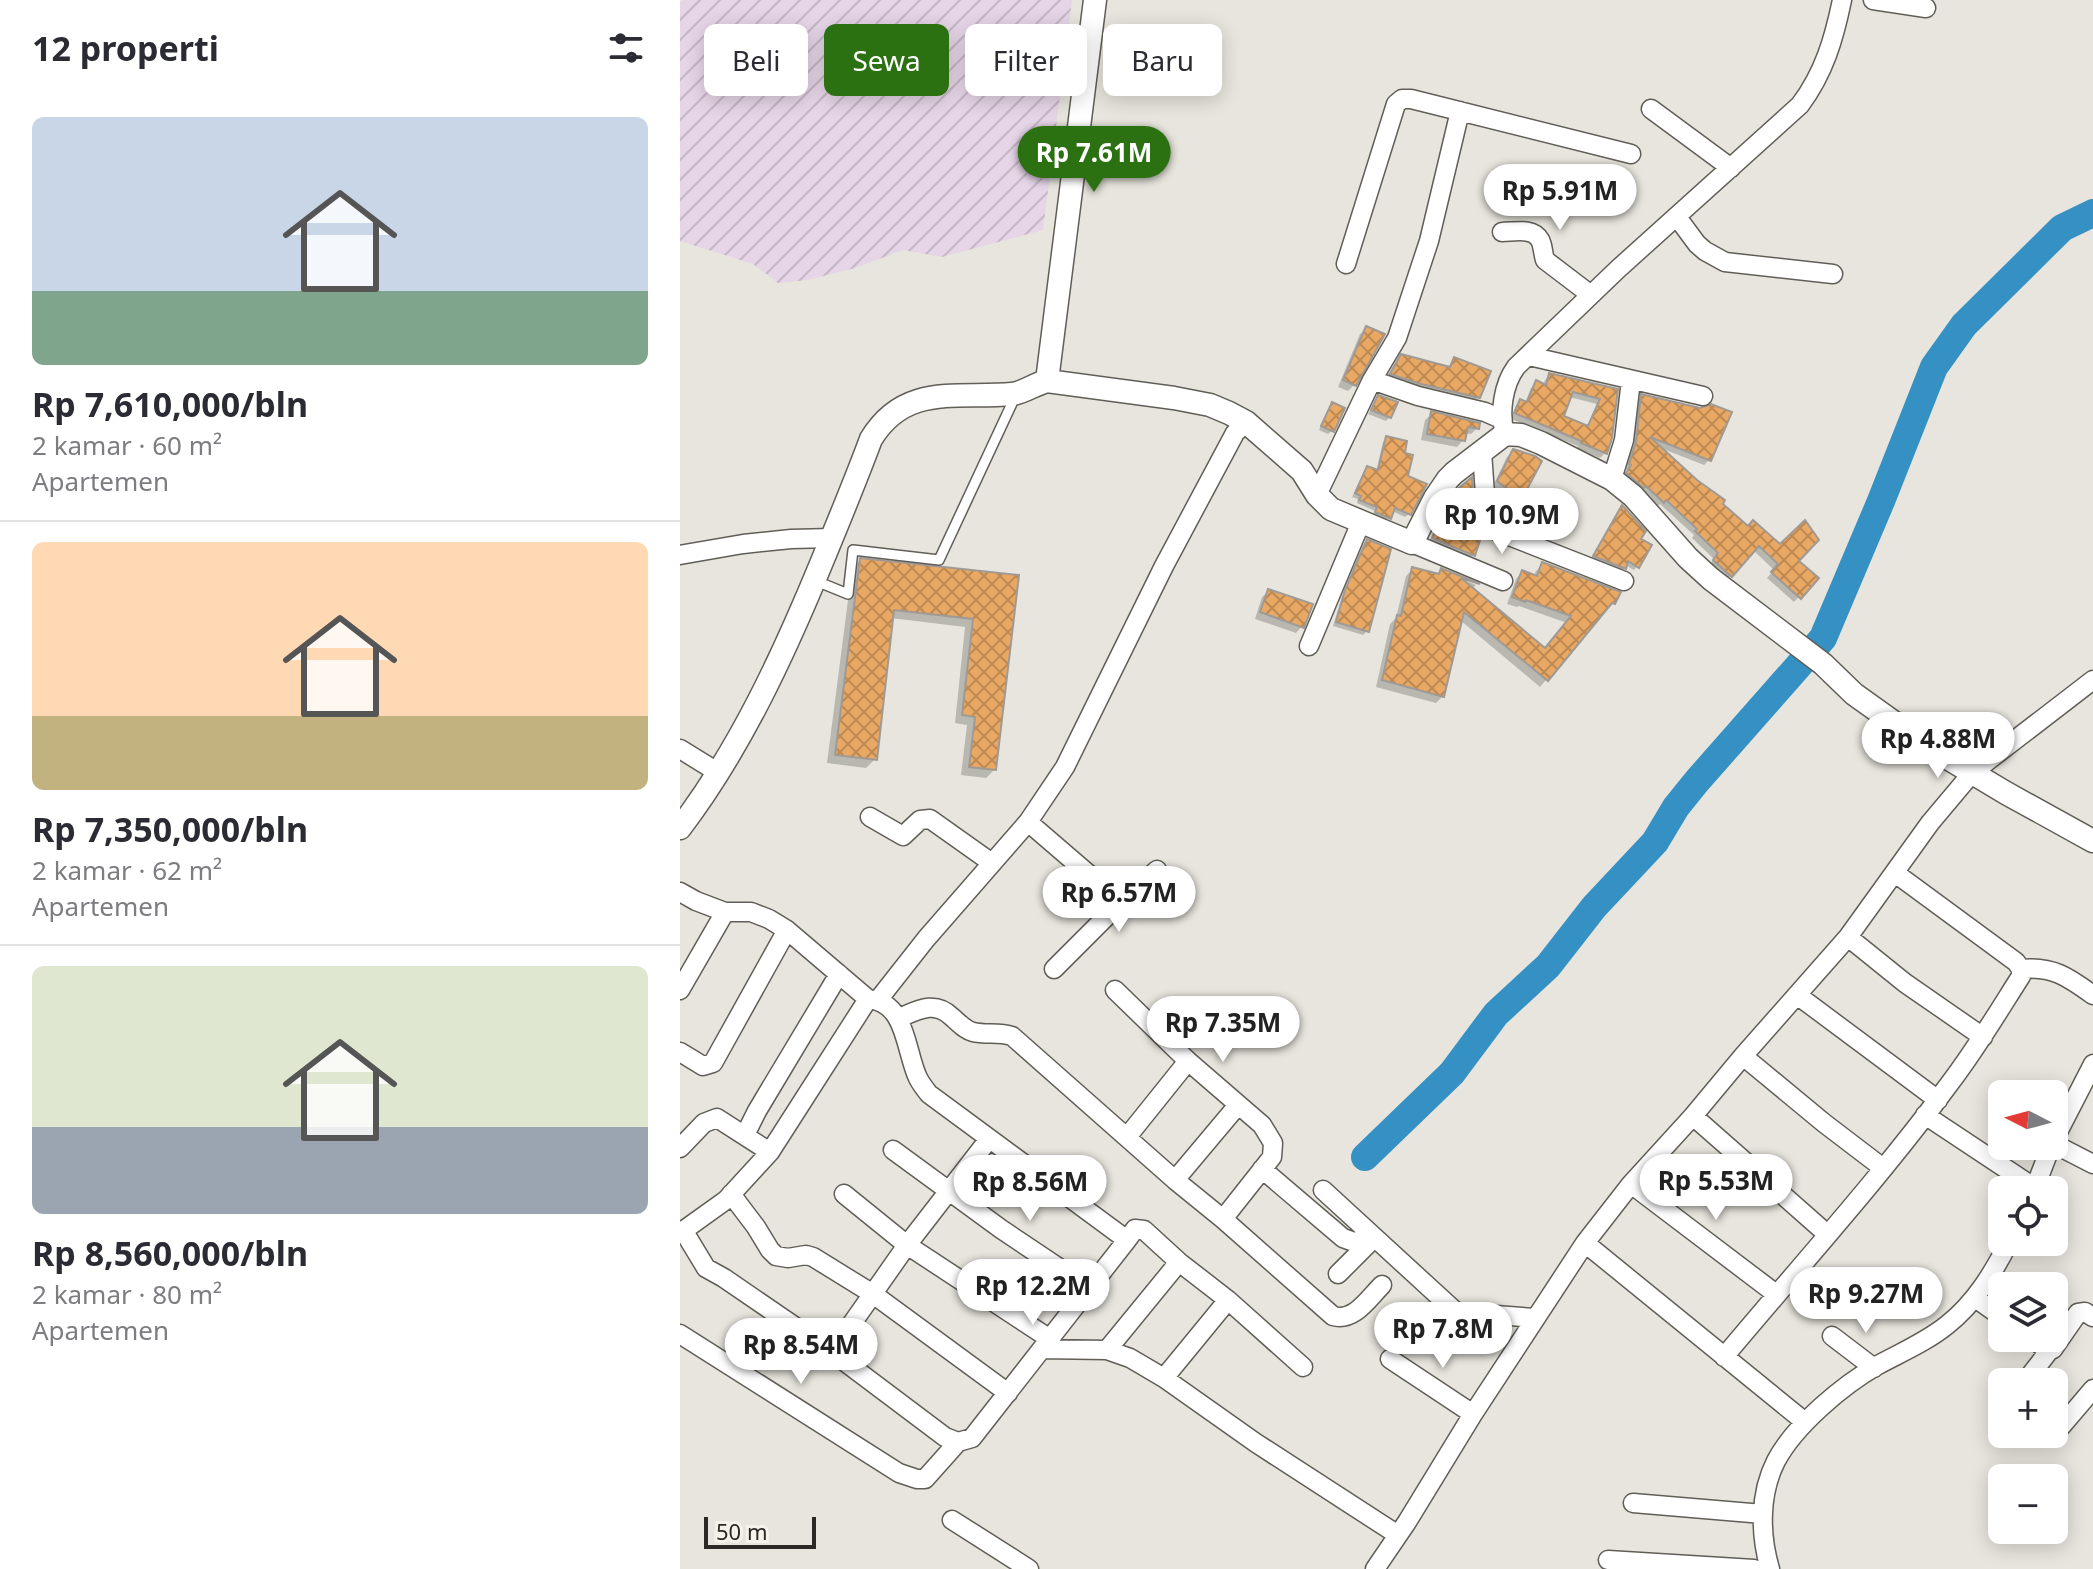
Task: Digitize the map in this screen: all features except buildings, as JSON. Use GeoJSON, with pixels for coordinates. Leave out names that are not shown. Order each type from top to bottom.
{"type":"FeatureCollection","features":[{"type":"Feature","properties":{"kind":"street"},"geometry":{"type":"LineString","coordinates":[[1047,381],[1095,0]]}},
{"type":"Feature","properties":{"kind":"street"},"geometry":{"type":"LineString","coordinates":[[1412,543],[1448,479],[1482,452],[1503,427],[1511,374],[1591,295],[1800,105],[1811,90],[1831,46],[1842,0]]}},
{"type":"Feature","properties":{"kind":"street"},"geometry":{"type":"LineString","coordinates":[[1873,0],[1926,8]]}},
{"type":"Feature","properties":{"kind":"street"},"geometry":{"type":"LineString","coordinates":[[1346,264],[1396,104],[1402,99],[1631,154]]}},
{"type":"Feature","properties":{"kind":"street"},"geometry":{"type":"LineString","coordinates":[[1651,109],[1731,168]]}},
{"type":"Feature","properties":{"kind":"street"},"geometry":{"type":"LineString","coordinates":[[1317,495],[1372,380],[1397,338],[1429,241],[1460,111]]}},
{"type":"Feature","properties":{"kind":"street"},"geometry":{"type":"LineString","coordinates":[[1677,217],[1697,244],[1725,262],[1833,274]]}},
{"type":"Feature","properties":{"kind":"street"},"geometry":{"type":"LineString","coordinates":[[1502,232],[1536,235],[1542,243],[1545,260],[1591,295]]}},
{"type":"Feature","properties":{"kind":"street"},"geometry":{"type":"LineString","coordinates":[[1529,356],[1703,396]]}},
{"type":"Feature","properties":{"kind":"street"},"geometry":{"type":"LineString","coordinates":[[1372,380],[1418,396],[1485,412],[1503,427],[1612,479],[1633,496],[1711,579],[1823,664],[1854,694],[1924,744],[2093,841]]}},
{"type":"Feature","properties":{"kind":"street"},"geometry":{"type":"LineString","coordinates":[[1612,479],[1624,440],[1631,380]]}},
{"type":"Feature","properties":{"kind":"street"},"geometry":{"type":"LineString","coordinates":[[680,828],[719,773],[776,666],[871,439],[879,427],[907,404],[929,398],[1016,394],[1036,383],[1047,381],[1198,403],[1220,409],[1246,422],[1302,471],[1317,495],[1331,509],[1503,581]]}},
{"type":"Feature","properties":{"kind":"street"},"geometry":{"type":"LineString","coordinates":[[1246,422],[1235,433],[1164,566],[1065,767],[1028,822],[873,1000],[770,1152],[731,1194],[682,1232],[706,1268],[832,1352],[945,1437],[958,1442],[972,1438],[1133,1230],[1142,1229],[1303,1367]]}},
{"type":"Feature","properties":{"kind":"street"},"geometry":{"type":"LineString","coordinates":[[1482,452],[1489,528],[1624,581]]}},
{"type":"Feature","properties":{"kind":"street"},"geometry":{"type":"LineString","coordinates":[[1309,646],[1361,522]]}},
{"type":"Feature","properties":{"kind":"street"},"geometry":{"type":"LineString","coordinates":[[680,555],[743,544],[832,538]]}},
{"type":"Feature","properties":{"kind":"street"},"geometry":{"type":"LineString","coordinates":[[1375,1569],[1535,1318],[1585,1243],[1631,1184],[1848,937],[1930,823],[1972,773],[2093,680]]}},
{"type":"Feature","properties":{"kind":"street"},"geometry":{"type":"LineString","coordinates":[[680,749],[719,773]]}},
{"type":"Feature","properties":{"kind":"street"},"geometry":{"type":"LineString","coordinates":[[870,817],[903,836],[920,820],[930,819],[992,863]]}},
{"type":"Feature","properties":{"kind":"street"},"geometry":{"type":"LineString","coordinates":[[1028,822],[1121,902]]}},
{"type":"Feature","properties":{"kind":"street"},"geometry":{"type":"LineString","coordinates":[[1054,969],[1157,870]]}},
{"type":"Feature","properties":{"kind":"street"},"geometry":{"type":"LineString","coordinates":[[1724,1357],[1938,1100],[2021,976],[2016,962],[1895,873]]}},
{"type":"Feature","properties":{"kind":"street"},"geometry":{"type":"LineString","coordinates":[[680,892],[725,912],[751,912],[787,930],[839,974],[899,1018],[919,1081],[929,1094],[1127,1240]]}},
{"type":"Feature","properties":{"kind":"street"},"geometry":{"type":"LineString","coordinates":[[680,990],[725,912]]}},
{"type":"Feature","properties":{"kind":"street"},"geometry":{"type":"LineString","coordinates":[[680,1052],[703,1066],[713,1063],[787,930]]}},
{"type":"Feature","properties":{"kind":"street"},"geometry":{"type":"LineString","coordinates":[[1848,937],[1905,983],[1983,1037]]}},
{"type":"Feature","properties":{"kind":"street"},"geometry":{"type":"LineString","coordinates":[[2021,969],[2055,971],[2093,995]]}},
{"type":"Feature","properties":{"kind":"street"},"geometry":{"type":"LineString","coordinates":[[745,1135],[839,974]]}},
{"type":"Feature","properties":{"kind":"street"},"geometry":{"type":"LineString","coordinates":[[1115,990],[1188,1061],[1262,1125],[1273,1143],[1272,1157],[1223,1219]]}},
{"type":"Feature","properties":{"kind":"street"},"geometry":{"type":"LineString","coordinates":[[1797,995],[1938,1100]]}},
{"type":"Feature","properties":{"kind":"street"},"geometry":{"type":"LineString","coordinates":[[899,1018],[936,1007],[944,1009],[969,1031],[1012,1036],[1333,1316],[1350,1316],[1382,1285]]}},
{"type":"Feature","properties":{"kind":"street"},"geometry":{"type":"LineString","coordinates":[[1743,1056],[1883,1168]]}},
{"type":"Feature","properties":{"kind":"street"},"geometry":{"type":"LineString","coordinates":[[1127,1137],[1188,1061]]}},
{"type":"Feature","properties":{"kind":"street"},"geometry":{"type":"LineString","coordinates":[[2068,1121],[2085,1097],[2092,1068]]}},
{"type":"Feature","properties":{"kind":"street"},"geometry":{"type":"LineString","coordinates":[[1175,1180],[1238,1105]]}},
{"type":"Feature","properties":{"kind":"street"},"geometry":{"type":"LineString","coordinates":[[1925,1115],[2015,1176]]}},
{"type":"Feature","properties":{"kind":"street"},"geometry":{"type":"LineString","coordinates":[[1693,1116],[1827,1234]]}},
{"type":"Feature","properties":{"kind":"street"},"geometry":{"type":"LineString","coordinates":[[680,1148],[704,1123],[717,1118],[770,1152]]}},
{"type":"Feature","properties":{"kind":"street"},"geometry":{"type":"LineString","coordinates":[[832,1352],[907,1245],[989,1139]]}},
{"type":"Feature","properties":{"kind":"street"},"geometry":{"type":"LineString","coordinates":[[893,1150],[1089,1288]]}},
{"type":"Feature","properties":{"kind":"street"},"geometry":{"type":"LineString","coordinates":[[2068,1151],[2093,1164]]}},
{"type":"Feature","properties":{"kind":"street"},"geometry":{"type":"LineString","coordinates":[[1262,1169],[1343,1238],[1357,1243],[1372,1235]]}},
{"type":"Feature","properties":{"kind":"street"},"geometry":{"type":"LineString","coordinates":[[1631,1184],[1776,1294]]}},
{"type":"Feature","properties":{"kind":"street"},"geometry":{"type":"LineString","coordinates":[[1323,1190],[1456,1312],[1535,1318]]}},
{"type":"Feature","properties":{"kind":"street"},"geometry":{"type":"LineString","coordinates":[[731,1194],[776,1256],[809,1255],[873,1294],[1008,1393]]}},
{"type":"Feature","properties":{"kind":"street"},"geometry":{"type":"LineString","coordinates":[[844,1194],[907,1245],[1046,1344],[1107,1350],[1130,1358],[1398,1535]]}},
{"type":"Feature","properties":{"kind":"street"},"geometry":{"type":"LineString","coordinates":[[1338,1274],[1372,1235]]}},
{"type":"Feature","properties":{"kind":"street"},"geometry":{"type":"LineString","coordinates":[[1585,1243],[1805,1422]]}},
{"type":"Feature","properties":{"kind":"street"},"geometry":{"type":"LineString","coordinates":[[1770,1569],[1764,1541],[1766,1492],[1777,1460],[1805,1422],[1839,1392],[1874,1368],[1950,1323],[1977,1300],[2001,1256]]}},
{"type":"Feature","properties":{"kind":"street"},"geometry":{"type":"LineString","coordinates":[[1107,1350],[1179,1262]]}},
{"type":"Feature","properties":{"kind":"street"},"geometry":{"type":"LineString","coordinates":[[1164,1378],[1228,1300]]}},
{"type":"Feature","properties":{"kind":"street"},"geometry":{"type":"LineString","coordinates":[[1977,1300],[1988,1308]]}},
{"type":"Feature","properties":{"kind":"street"},"geometry":{"type":"LineString","coordinates":[[2068,1327],[2078,1313],[2085,1312],[2093,1317]]}},
{"type":"Feature","properties":{"kind":"street"},"geometry":{"type":"LineString","coordinates":[[680,1334],[899,1473],[925,1479],[958,1442]]}},
{"type":"Feature","properties":{"kind":"street"},"geometry":{"type":"LineString","coordinates":[[1832,1336],[1874,1368]]}},
{"type":"Feature","properties":{"kind":"street"},"geometry":{"type":"LineString","coordinates":[[2036,1368],[2048,1352]]}},
{"type":"Feature","properties":{"kind":"street"},"geometry":{"type":"LineString","coordinates":[[1390,1359],[1473,1414]]}},
{"type":"Feature","properties":{"kind":"street"},"geometry":{"type":"LineString","coordinates":[[2068,1418],[2093,1389]]}},
{"type":"Feature","properties":{"kind":"street"},"geometry":{"type":"LineString","coordinates":[[1633,1503],[1763,1514]]}},
{"type":"Feature","properties":{"kind":"street"},"geometry":{"type":"LineString","coordinates":[[952,1520],[1029,1569]]}},
{"type":"Feature","properties":{"kind":"street"},"geometry":{"type":"LineString","coordinates":[[1608,1560],[1754,1569]]}},
{"type":"Feature","properties":{"kind":"lane"},"geometry":{"type":"LineString","coordinates":[[814,580],[848,594],[853,550],[939,560],[1016,394]]}},
{"type":"Feature","properties":{"kind":"shaded area"},"geometry":{"type":"Polygon","coordinates":[[[1072,0],[1069,24],[965,24],[965,96],[1060,96],[1043,230],[942,257],[903,250],[855,268],[808,280],[778,283],[753,264],[680,241],[680,2],[1072,0]]]}},
{"type":"Feature","properties":{"kind":"waterway"},"geometry":{"type":"LineString","coordinates":[[1365,1157],[1452,1073],[1496,1014],[1548,966],[1594,907],[1655,842],[1676,807],[1697,781],[1823,638],[1934,367],[1964,325],[2062,228],[2093,213]]}}]}
